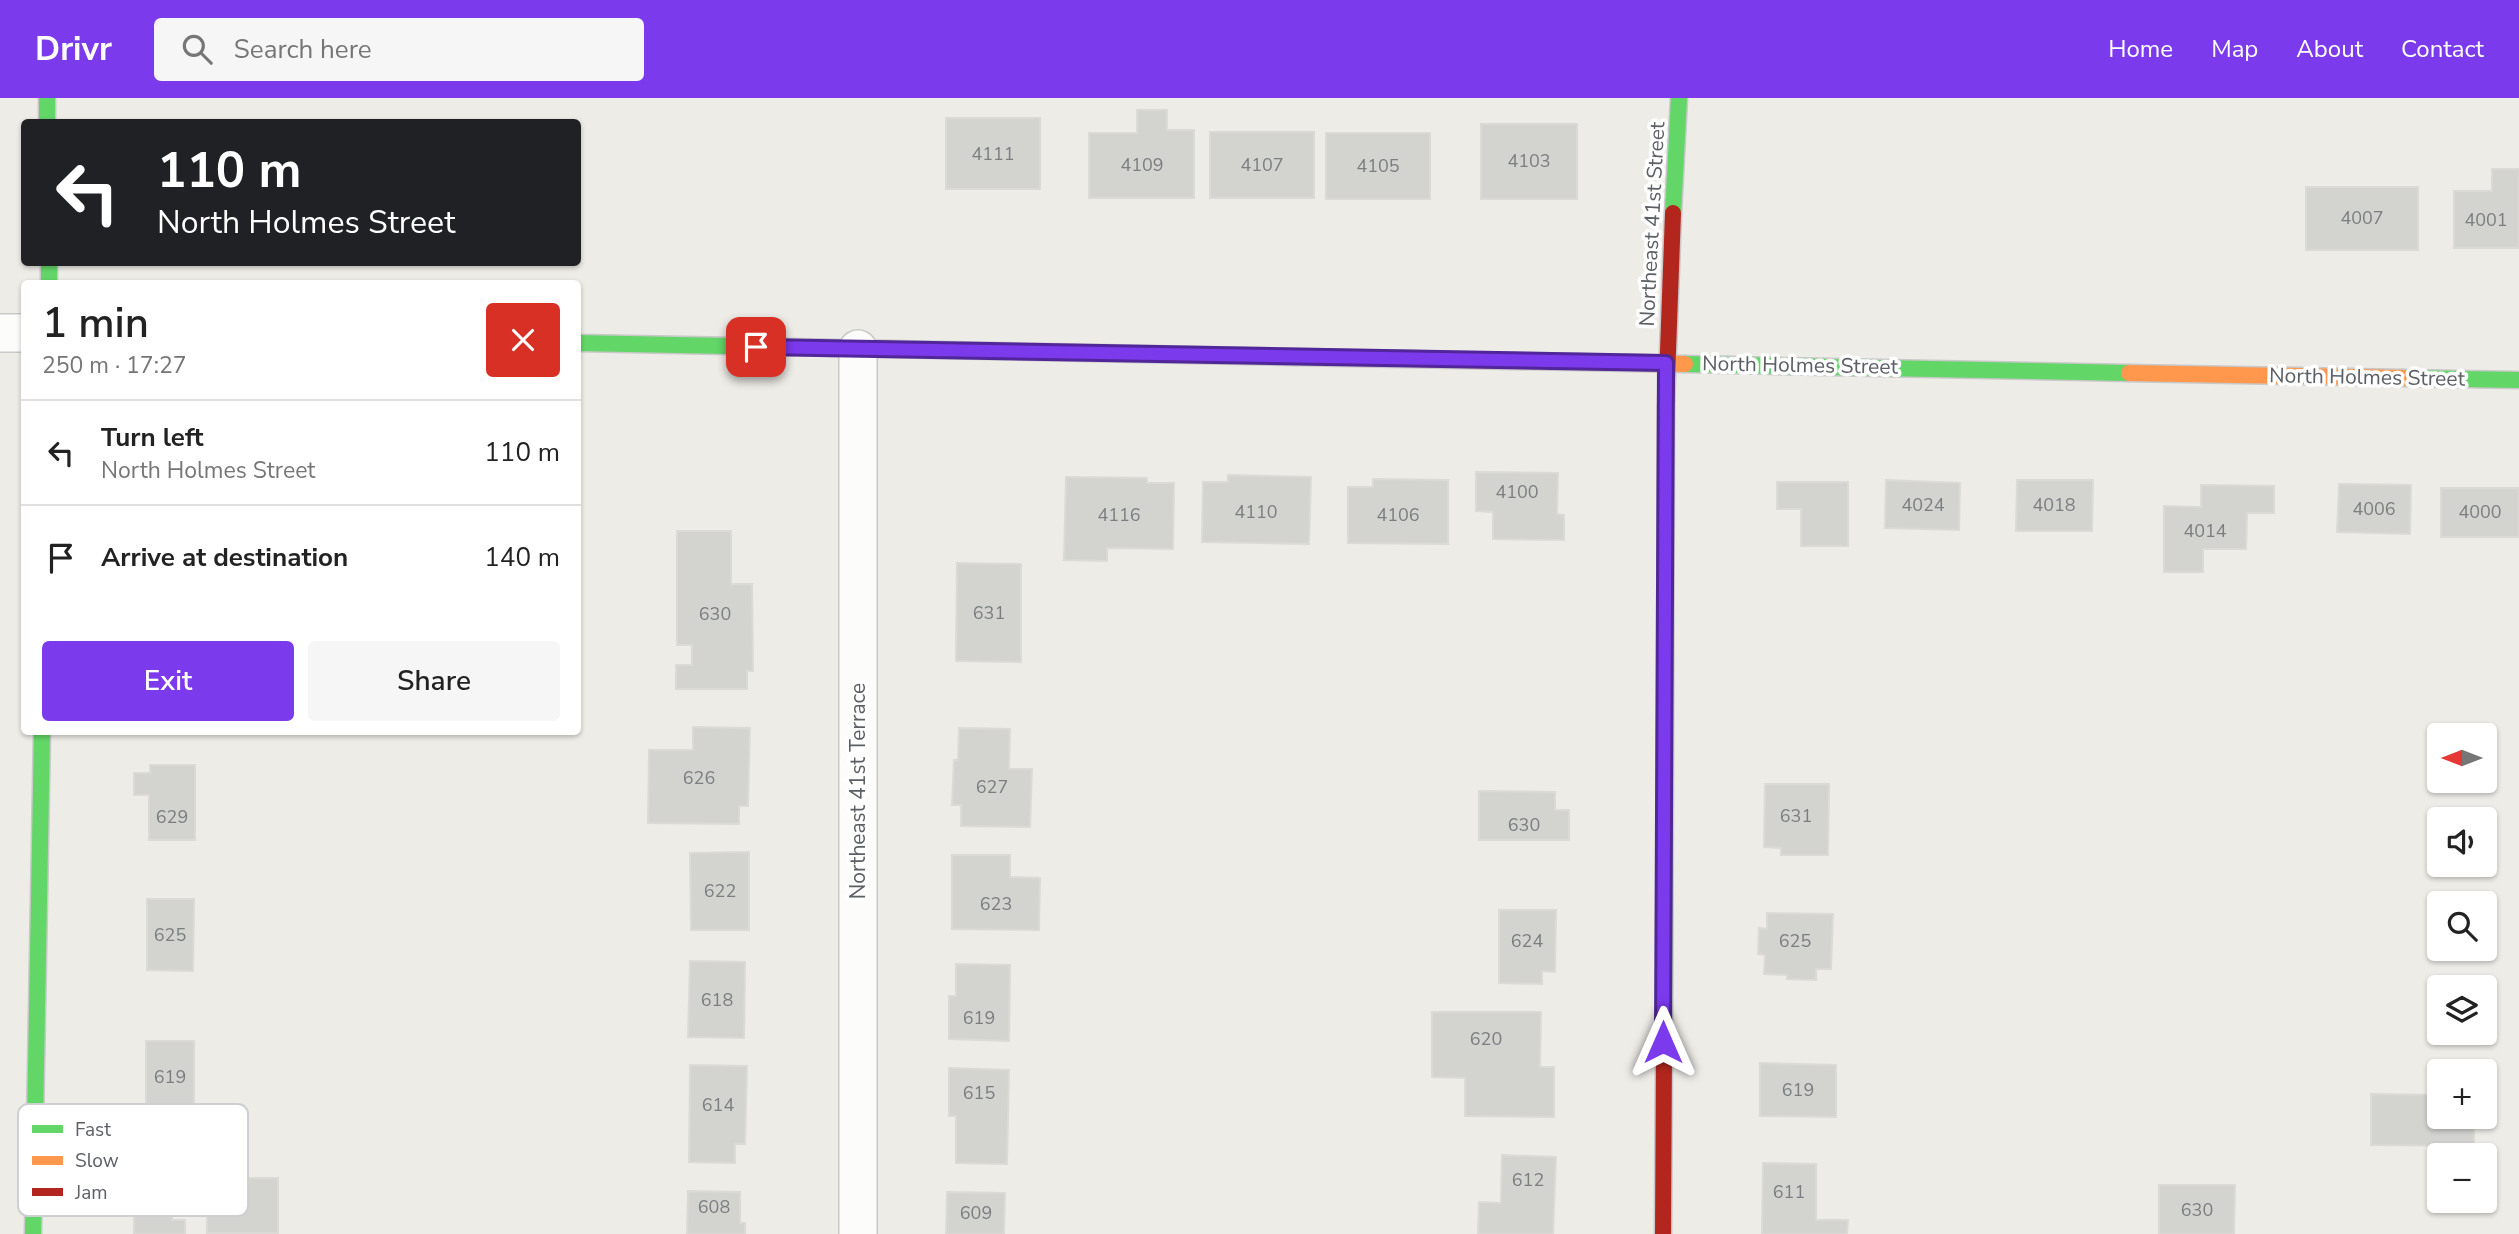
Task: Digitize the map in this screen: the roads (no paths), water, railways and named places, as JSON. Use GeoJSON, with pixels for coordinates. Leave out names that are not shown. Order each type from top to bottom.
{"type":"FeatureCollection","features":[{"type":"Feature","properties":{"kind":"street"},"geometry":{"type":"LineString","coordinates":[[47,98],[47,119]]}},
{"type":"Feature","properties":{"kind":"street","name":"Northeast 41st Street"},"geometry":{"type":"LineString","coordinates":[[1662,1234],[1666,363],[1679,98]]}},
{"type":"Feature","properties":{"kind":"street"},"geometry":{"type":"LineString","coordinates":[[0,333],[21,333]]}},
{"type":"Feature","properties":{"kind":"street","name":"North Holmes Street"},"geometry":{"type":"LineString","coordinates":[[581,344],[2519,380]]}},
{"type":"Feature","properties":{"kind":"street","name":"Northeast 41st Terrace"},"geometry":{"type":"LineString","coordinates":[[858,349],[858,1234]]}},
{"type":"Feature","properties":{"kind":"street"},"geometry":{"type":"LineString","coordinates":[[35,1104],[42,735]]}},
{"type":"Feature","properties":{"kind":"street"},"geometry":{"type":"LineString","coordinates":[[33,1216],[33,1234]]}}]}
